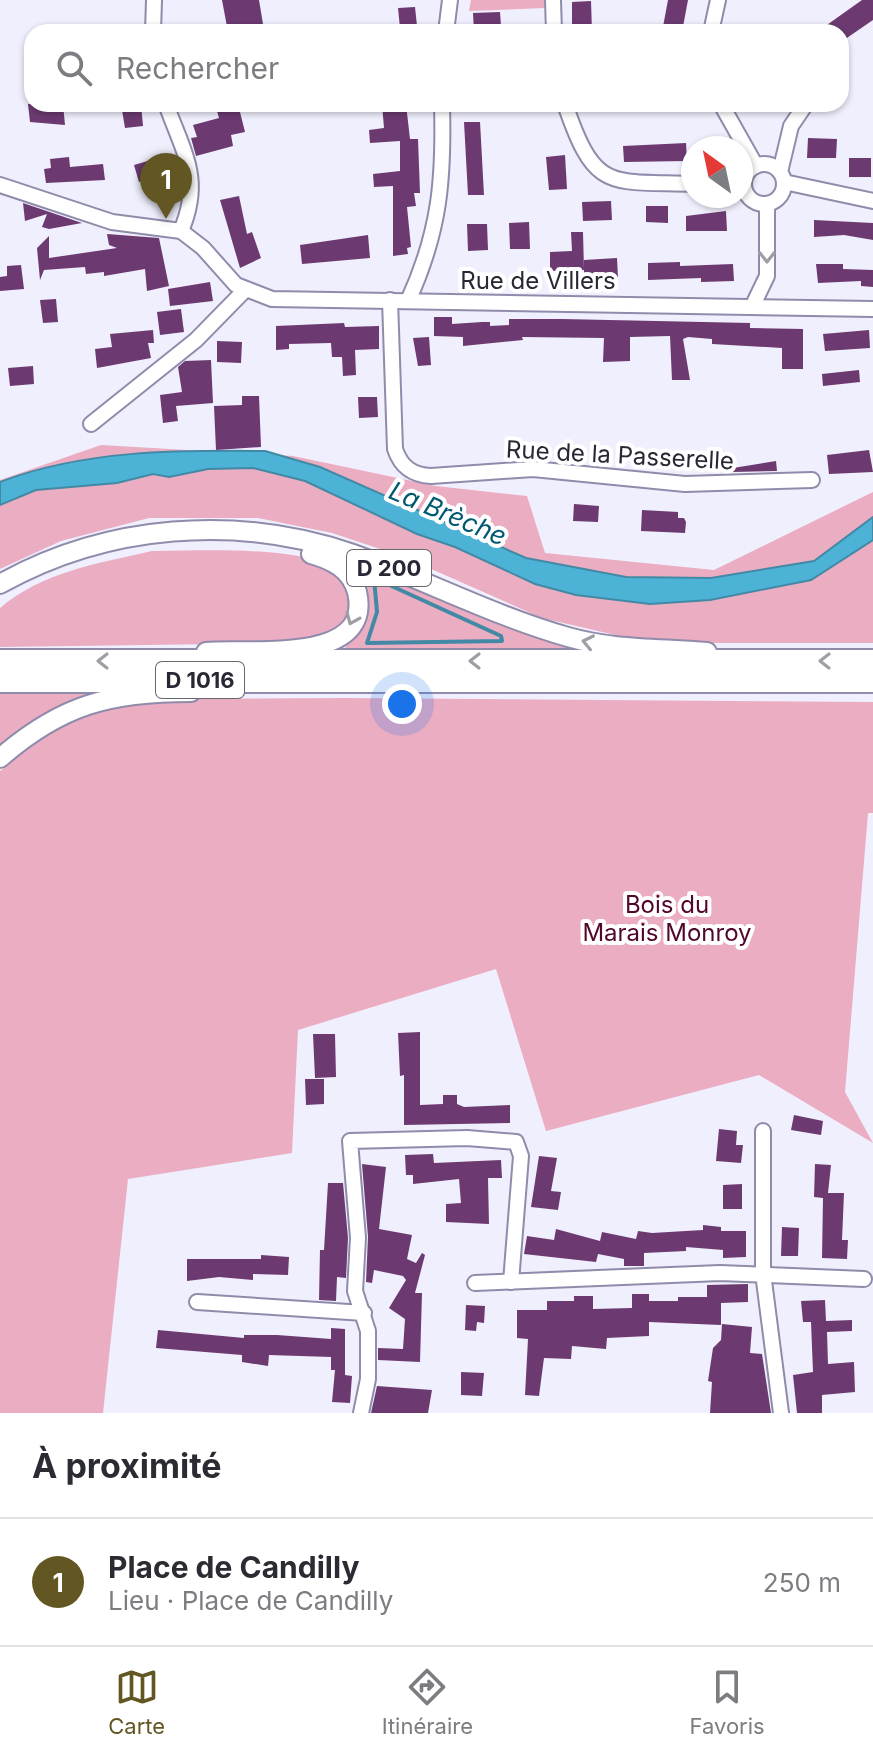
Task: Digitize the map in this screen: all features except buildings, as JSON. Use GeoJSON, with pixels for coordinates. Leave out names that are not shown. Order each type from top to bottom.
{"type":"FeatureCollection","features":[{"type":"Feature","properties":{"kind":"highway","name":"D 1016"},"geometry":{"type":"LineString","coordinates":[[0,661],[873,661]]}},
{"type":"Feature","properties":{"kind":"highway","name":"D 1016"},"geometry":{"type":"LineString","coordinates":[[0,681],[873,681]]}},
{"type":"Feature","properties":{"kind":"highway"},"geometry":{"type":"LineString","coordinates":[[646,681],[873,692]]}},
{"type":"Feature","properties":{"kind":"main road","name":"D 200"},"geometry":{"type":"LineString","coordinates":[[0,584],[67,553],[129,537],[198,530],[256,533],[336,549],[501,615],[570,638],[612,646],[713,652],[777,662]]}},
{"type":"Feature","properties":{"kind":"main road","name":"D 200"},"geometry":{"type":"LineString","coordinates":[[0,597],[35,578],[83,560],[129,548],[189,540],[263,544],[321,556],[341,567],[356,589],[354,620],[345,634],[327,644],[208,652],[145,661]]}},
{"type":"Feature","properties":{"kind":"main road"},"geometry":{"type":"LineString","coordinates":[[0,758],[44,725],[78,707],[109,697],[159,692],[276,691],[400,681]]}},
{"type":"Feature","properties":{"kind":"street"},"geometry":{"type":"LineString","coordinates":[[153,24],[154,0]]}},
{"type":"Feature","properties":{"kind":"street"},"geometry":{"type":"LineString","coordinates":[[447,24],[450,0]]}},
{"type":"Feature","properties":{"kind":"street"},"geometry":{"type":"LineString","coordinates":[[553,0],[554,24]]}},
{"type":"Feature","properties":{"kind":"street"},"geometry":{"type":"LineString","coordinates":[[713,24],[718,0]]}},
{"type":"Feature","properties":{"kind":"street"},"geometry":{"type":"LineString","coordinates":[[169,112],[191,177],[192,200],[181,231]]}},
{"type":"Feature","properties":{"kind":"street"},"geometry":{"type":"LineString","coordinates":[[408,301],[430,247],[442,196],[442,112]]}},
{"type":"Feature","properties":{"kind":"street"},"geometry":{"type":"LineString","coordinates":[[568,112],[587,158],[601,174],[615,181],[681,184]]}},
{"type":"Feature","properties":{"kind":"street"},"geometry":{"type":"LineString","coordinates":[[726,112],[756,166]]}},
{"type":"Feature","properties":{"kind":"street"},"geometry":{"type":"LineString","coordinates":[[753,201],[767,205],[780,197],[791,126],[801,112]]}},
{"type":"Feature","properties":{"kind":"street"},"geometry":{"type":"LineString","coordinates":[[753,169],[770,165],[782,177],[873,201]]}},
{"type":"Feature","properties":{"kind":"street"},"geometry":{"type":"LineString","coordinates":[[0,185],[125,224],[157,225],[181,231],[197,242],[244,291],[196,340],[91,424]]}},
{"type":"Feature","properties":{"kind":"street"},"geometry":{"type":"LineString","coordinates":[[753,305],[767,276],[767,205]]}},
{"type":"Feature","properties":{"kind":"street","name":"Rue de Villers"},"geometry":{"type":"LineString","coordinates":[[244,291],[272,299],[873,309]]}},
{"type":"Feature","properties":{"kind":"street","name":"Rue de la Passerelle"},"geometry":{"type":"LineString","coordinates":[[390,300],[395,449],[400,461],[416,474],[431,476],[533,469],[705,485],[812,480]]}},
{"type":"Feature","properties":{"kind":"street"},"geometry":{"type":"LineString","coordinates":[[763,1131],[763,1273],[781,1413]]}},
{"type":"Feature","properties":{"kind":"street"},"geometry":{"type":"LineString","coordinates":[[361,1413],[369,1362],[364,1313],[355,1291],[358,1238],[350,1141],[467,1138],[516,1142],[521,1156],[511,1282]]}},
{"type":"Feature","properties":{"kind":"street"},"geometry":{"type":"LineString","coordinates":[[475,1283],[763,1273],[864,1279]]}},
{"type":"Feature","properties":{"kind":"street"},"geometry":{"type":"LineString","coordinates":[[197,1302],[364,1313]]}},
{"type":"Feature","properties":{"kind":"green space"},"geometry":{"type":"Polygon","coordinates":[[[471,0],[544,0],[545,8],[469,11],[471,0]]]}},
{"type":"Feature","properties":{"kind":"green space"},"geometry":{"type":"Polygon","coordinates":[[[101,445],[293,456],[436,486],[527,496],[545,553],[714,570],[873,492],[873,643],[707,643],[628,638],[542,618],[404,557],[332,533],[258,518],[149,518],[61,541],[0,569],[0,480],[101,445]]]}},
{"type":"Feature","properties":{"kind":"green space"},"geometry":{"type":"Polygon","coordinates":[[[152,551],[245,551],[316,561],[332,568],[342,578],[351,619],[342,630],[298,643],[0,647],[0,608],[16,596],[72,570],[152,551]]]}},
{"type":"Feature","properties":{"kind":"green space"},"geometry":{"type":"Polygon","coordinates":[[[349,564],[583,651],[342,651],[359,629],[367,603],[364,582],[349,564]]]}},
{"type":"Feature","properties":{"kind":"green space"},"geometry":{"type":"Polygon","coordinates":[[[92,688],[92,694],[40,720],[0,751],[0,689],[92,688]]]}},
{"type":"Feature","properties":{"kind":"green space","name":"Bois du Marais Monroy"},"geometry":{"type":"Polygon","coordinates":[[[126,699],[873,702],[873,813],[868,813],[845,1092],[873,1143],[759,1075],[546,1131],[496,969],[298,1030],[292,1153],[128,1179],[103,1413],[0,1413],[0,771],[55,726],[126,699]]]}},
{"type":"Feature","properties":{"kind":"water","name":"La Brèche"},"geometry":{"type":"Polygon","coordinates":[[[265,451],[320,467],[526,558],[626,577],[711,578],[814,561],[873,517],[873,540],[811,580],[710,600],[650,604],[576,595],[535,584],[455,547],[417,534],[305,481],[253,468],[208,469],[169,477],[153,474],[117,483],[36,490],[0,505],[0,482],[64,464],[131,454],[265,451]]]}},
{"type":"Feature","properties":{"kind":"waterway"},"geometry":{"type":"LineString","coordinates":[[374,578],[501,636],[502,641],[367,643],[377,612],[374,578]]}},
{"type":"Feature","properties":{"kind":"place","name":"Place de Candilly"},"geometry":{"type":"Point","coordinates":[166,219]}}]}
